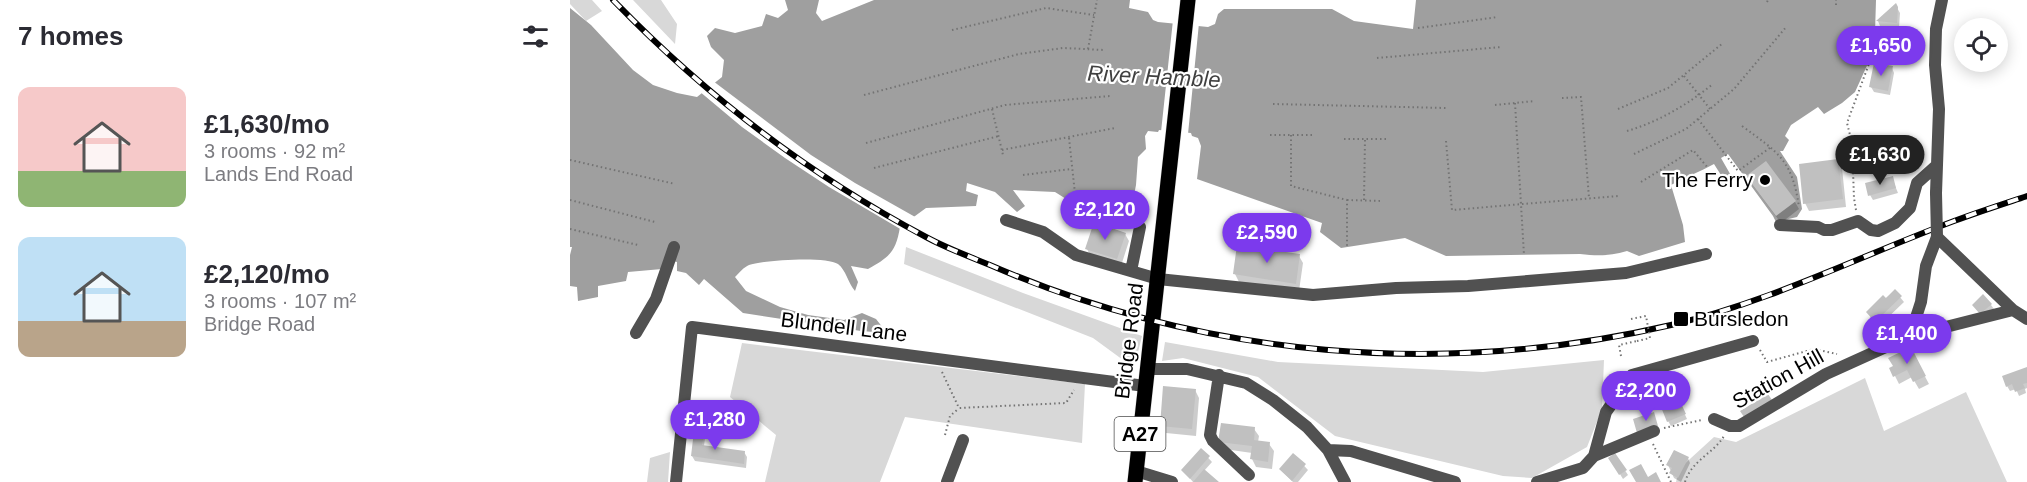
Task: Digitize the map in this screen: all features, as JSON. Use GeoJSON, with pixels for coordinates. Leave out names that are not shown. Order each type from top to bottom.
{"type":"FeatureCollection","features":[{"type":"Feature","properties":{"kind":"main road","name":"Bridge Road"},"geometry":{"type":"LineString","coordinates":[[1135,477],[1188,0]]}},
{"type":"Feature","properties":{"kind":"street"},"geometry":{"type":"LineString","coordinates":[[1910,336],[1921,302],[1926,266],[1937,237],[1936,166],[1939,109],[1935,65],[1936,29],[1942,0]]}},
{"type":"Feature","properties":{"kind":"street"},"geometry":{"type":"LineString","coordinates":[[1780,225],[1832,230],[1858,221],[1871,230],[1878,231],[1895,223],[1910,208],[1917,183],[1936,166]]}},
{"type":"Feature","properties":{"kind":"street"},"geometry":{"type":"LineString","coordinates":[[1006,220],[1043,232],[1076,255],[1158,279],[1313,295],[1396,288],[1467,286],[1626,273],[1706,254]]}},
{"type":"Feature","properties":{"kind":"street"},"geometry":{"type":"LineString","coordinates":[[1131,271],[1140,227]]}},
{"type":"Feature","properties":{"kind":"street"},"geometry":{"type":"LineString","coordinates":[[1937,237],[2013,310],[2027,319]]}},
{"type":"Feature","properties":{"kind":"street"},"geometry":{"type":"LineString","coordinates":[[636,333],[656,299],[674,248]]}},
{"type":"Feature","properties":{"kind":"street","name":"Station Hill"},"geometry":{"type":"LineString","coordinates":[[1714,419],[1730,426],[1739,426],[1826,374],[1910,336],[2013,310]]}},
{"type":"Feature","properties":{"kind":"street","name":"Blundell Lane"},"geometry":{"type":"LineString","coordinates":[[676,482],[692,327],[1145,386]]}},
{"type":"Feature","properties":{"kind":"street"},"geometry":{"type":"LineString","coordinates":[[1594,456],[1606,412],[1632,375],[1754,341]]}},
{"type":"Feature","properties":{"kind":"street"},"geometry":{"type":"LineString","coordinates":[[1147,369],[1187,369],[1246,383],[1273,400],[1307,427],[1328,450],[1345,482]]}},
{"type":"Feature","properties":{"kind":"street"},"geometry":{"type":"LineString","coordinates":[[1219,375],[1210,435],[1213,441],[1249,475]]}},
{"type":"Feature","properties":{"kind":"street"},"geometry":{"type":"LineString","coordinates":[[1537,482],[1583,468],[1594,456],[1651,432]]}},
{"type":"Feature","properties":{"kind":"street"},"geometry":{"type":"LineString","coordinates":[[947,482],[963,440]]}},
{"type":"Feature","properties":{"kind":"street"},"geometry":{"type":"LineString","coordinates":[[1328,450],[1351,451],[1455,482]]}},
{"type":"Feature","properties":{"kind":"street"},"geometry":{"type":"LineString","coordinates":[[1135,477],[1172,482]]}},
{"type":"Feature","properties":{"kind":"path"},"geometry":{"type":"LineString","coordinates":[[1088,49],[1096,0]]}},
{"type":"Feature","properties":{"kind":"path"},"geometry":{"type":"LineString","coordinates":[[1836,0],[1836,5]]}},
{"type":"Feature","properties":{"kind":"path"},"geometry":{"type":"LineString","coordinates":[[952,30],[1046,8],[1094,15]]}},
{"type":"Feature","properties":{"kind":"path"},"geometry":{"type":"LineString","coordinates":[[1418,28],[1498,17]]}},
{"type":"Feature","properties":{"kind":"path"},"geometry":{"type":"LineString","coordinates":[[1634,154],[1686,129],[1734,89],[1787,26]]}},
{"type":"Feature","properties":{"kind":"path"},"geometry":{"type":"LineString","coordinates":[[1854,198],[1852,143],[1847,123],[1870,61],[1895,63],[1936,29]]}},
{"type":"Feature","properties":{"kind":"path"},"geometry":{"type":"LineString","coordinates":[[1618,109],[1668,88],[1723,43]]}},
{"type":"Feature","properties":{"kind":"path"},"geometry":{"type":"LineString","coordinates":[[1377,58],[1501,47]]}},
{"type":"Feature","properties":{"kind":"path"},"geometry":{"type":"LineString","coordinates":[[864,95],[1019,54],[1063,48],[1104,50]]}},
{"type":"Feature","properties":{"kind":"path"},"geometry":{"type":"LineString","coordinates":[[1683,75],[1710,109]]}},
{"type":"Feature","properties":{"kind":"path"},"geometry":{"type":"LineString","coordinates":[[1627,131],[1650,124],[1713,84]]}},
{"type":"Feature","properties":{"kind":"path"},"geometry":{"type":"LineString","coordinates":[[866,143],[1005,105],[1110,96]]}},
{"type":"Feature","properties":{"kind":"path"},"geometry":{"type":"LineString","coordinates":[[1562,98],[1581,97],[1589,198]]}},
{"type":"Feature","properties":{"kind":"path"},"geometry":{"type":"LineString","coordinates":[[1495,105],[1535,101]]}},
{"type":"Feature","properties":{"kind":"path"},"geometry":{"type":"LineString","coordinates":[[1515,103],[1524,255]]}},
{"type":"Feature","properties":{"kind":"path"},"geometry":{"type":"LineString","coordinates":[[1273,104],[1446,108]]}},
{"type":"Feature","properties":{"kind":"path"},"geometry":{"type":"LineString","coordinates":[[992,109],[1003,155]]}},
{"type":"Feature","properties":{"kind":"path"},"geometry":{"type":"LineString","coordinates":[[1698,119],[1738,171],[1771,147]]}},
{"type":"Feature","properties":{"kind":"path"},"geometry":{"type":"LineString","coordinates":[[1742,126],[1776,151],[1790,170],[1796,185],[1799,207]]}},
{"type":"Feature","properties":{"kind":"path"},"geometry":{"type":"LineString","coordinates":[[1002,150],[1115,128]]}},
{"type":"Feature","properties":{"kind":"path"},"geometry":{"type":"LineString","coordinates":[[1270,135],[1312,135]]}},
{"type":"Feature","properties":{"kind":"path"},"geometry":{"type":"LineString","coordinates":[[1291,135],[1291,186],[1347,200],[1383,201]]}},
{"type":"Feature","properties":{"kind":"path"},"geometry":{"type":"LineString","coordinates":[[873,168],[999,136]]}},
{"type":"Feature","properties":{"kind":"path"},"geometry":{"type":"LineString","coordinates":[[1068,137],[1076,203]]}},
{"type":"Feature","properties":{"kind":"path"},"geometry":{"type":"LineString","coordinates":[[1344,139],[1388,139]]}},
{"type":"Feature","properties":{"kind":"path"},"geometry":{"type":"LineString","coordinates":[[1364,200],[1365,139]]}},
{"type":"Feature","properties":{"kind":"path"},"geometry":{"type":"LineString","coordinates":[[1446,141],[1452,210],[1618,196]]}},
{"type":"Feature","properties":{"kind":"path"},"geometry":{"type":"LineString","coordinates":[[1641,182],[1693,150],[1708,168]]}},
{"type":"Feature","properties":{"kind":"path"},"geometry":{"type":"LineString","coordinates":[[570,166],[571,161],[675,184]]}},
{"type":"Feature","properties":{"kind":"path"},"geometry":{"type":"LineString","coordinates":[[1023,175],[1072,169]]}},
{"type":"Feature","properties":{"kind":"path"},"geometry":{"type":"LineString","coordinates":[[570,200],[655,222]]}},
{"type":"Feature","properties":{"kind":"path"},"geometry":{"type":"LineString","coordinates":[[1347,200],[1347,247]]}},
{"type":"Feature","properties":{"kind":"path"},"geometry":{"type":"LineString","coordinates":[[570,229],[638,244]]}},
{"type":"Feature","properties":{"kind":"path"},"geometry":{"type":"LineString","coordinates":[[1621,356],[1619,345],[1650,338],[1646,316],[1631,319]]}},
{"type":"Feature","properties":{"kind":"path"},"geometry":{"type":"LineString","coordinates":[[1754,341],[1767,362],[1814,349],[1835,355],[1845,354]]}},
{"type":"Feature","properties":{"kind":"path"},"geometry":{"type":"LineString","coordinates":[[936,358],[959,408]]}},
{"type":"Feature","properties":{"kind":"path"},"geometry":{"type":"LineString","coordinates":[[945,435],[950,416],[959,408],[1066,403],[1081,377]]}},
{"type":"Feature","properties":{"kind":"path","name":"Station Hill"},"geometry":{"type":"LineString","coordinates":[[1651,432],[1680,424],[1714,419]]}},
{"type":"Feature","properties":{"kind":"path"},"geometry":{"type":"LineString","coordinates":[[1685,482],[1701,457],[1721,441],[1730,426]]}},
{"type":"Feature","properties":{"kind":"path"},"geometry":{"type":"LineString","coordinates":[[1651,432],[1671,482]]}},
{"type":"Feature","properties":{"kind":"shaded area"},"geometry":{"type":"Polygon","coordinates":[[[570,0],[592,0],[602,11],[586,21],[570,4],[570,0]]]}},
{"type":"Feature","properties":{"kind":"shaded area"},"geometry":{"type":"Polygon","coordinates":[[[633,0],[661,0],[677,24],[675,44],[633,0]]]}},
{"type":"Feature","properties":{"kind":"shaded area"},"geometry":{"type":"Polygon","coordinates":[[[906,247],[1142,336],[1134,368],[1093,338],[904,264],[906,247]]]}},
{"type":"Feature","properties":{"kind":"shaded area"},"geometry":{"type":"Polygon","coordinates":[[[1165,342],[1278,362],[1483,372],[1604,360],[1602,409],[1587,447],[1532,478],[1503,476],[1335,436],[1258,377],[1183,358],[1162,361],[1165,342]]]}},
{"type":"Feature","properties":{"kind":"shaded area"},"geometry":{"type":"Polygon","coordinates":[[[742,343],[1085,384],[1082,443],[905,417],[880,482],[765,482],[776,435],[730,397],[742,343]]]}},
{"type":"Feature","properties":{"kind":"shaded area"},"geometry":{"type":"Polygon","coordinates":[[[1865,378],[1884,431],[1966,392],[2007,482],[1676,482],[1679,469],[1714,437],[1736,442],[1865,378]]]}},
{"type":"Feature","properties":{"kind":"shaded area"},"geometry":{"type":"Polygon","coordinates":[[[670,452],[668,482],[647,482],[650,458],[670,452]]]}},
{"type":"Feature","properties":{"kind":"water","name":"River Hamble"},"geometry":{"type":"Polygon","coordinates":[[[785,0],[819,0],[816,13],[822,21],[874,0],[1130,0],[1129,8],[1148,12],[1153,20],[1158,22],[1208,27],[1215,24],[1218,14],[1224,9],[1332,9],[1354,21],[1413,29],[1416,0],[1876,0],[1875,33],[1870,59],[1855,92],[1824,114],[1818,107],[1791,125],[1785,136],[1789,140],[1783,151],[1780,151],[1797,177],[1802,209],[1797,217],[1776,222],[1728,154],[1721,158],[1733,179],[1726,183],[1714,164],[1671,185],[1683,225],[1685,242],[1639,256],[1627,251],[1604,255],[1446,256],[1405,238],[1341,248],[1320,232],[1322,223],[1197,179],[1201,146],[1198,138],[1192,136],[1191,133],[1159,130],[1158,132],[1148,131],[1145,136],[1146,149],[1138,157],[1132,205],[1089,207],[1071,202],[1055,192],[1013,190],[1025,206],[1017,212],[995,192],[967,183],[966,191],[978,195],[976,206],[926,208],[900,227],[894,248],[882,261],[868,269],[851,266],[858,282],[855,291],[838,264],[821,260],[781,260],[757,263],[747,266],[735,277],[746,291],[780,307],[808,315],[844,320],[862,313],[876,319],[887,333],[743,313],[704,279],[699,285],[686,273],[677,271],[677,262],[664,259],[662,269],[628,272],[626,281],[598,286],[598,297],[578,301],[577,287],[570,286],[572,247],[570,247],[570,8],[591,25],[633,70],[653,85],[697,97],[722,77],[724,60],[711,47],[707,36],[715,28],[735,33],[762,26],[766,14],[778,18],[788,10],[785,0]]]}},
{"type":"Feature","properties":{"kind":"pier"},"geometry":{"type":"Polygon","coordinates":[[[1173,20],[1199,23],[1188,134],[1161,132],[1173,20]]]}},
{"type":"Feature","properties":{"kind":"pier"},"geometry":{"type":"Polygon","coordinates":[[[713,81],[811,155],[917,218],[902,230],[785,158],[742,127],[699,91],[713,81]]]}},
{"type":"Feature","properties":{"kind":"building"},"geometry":{"type":"Polygon","coordinates":[[[1896,3],[1897,23],[1876,21],[1896,3]]]}},
{"type":"Feature","properties":{"kind":"building"},"geometry":{"type":"Polygon","coordinates":[[[1874,63],[1893,66],[1888,91],[1869,87],[1874,63]]]}},
{"type":"Feature","properties":{"kind":"building"},"geometry":{"type":"Polygon","coordinates":[[[1838,159],[1843,199],[1803,204],[1799,164],[1838,159]]]}},
{"type":"Feature","properties":{"kind":"building"},"geometry":{"type":"Polygon","coordinates":[[[1766,161],[1796,201],[1776,216],[1746,176],[1766,161]]]}},
{"type":"Feature","properties":{"kind":"building"},"geometry":{"type":"Polygon","coordinates":[[[1893,176],[1896,188],[1868,196],[1865,183],[1893,176]]]}},
{"type":"Feature","properties":{"kind":"building"},"geometry":{"type":"Polygon","coordinates":[[[1094,222],[1126,233],[1117,259],[1085,249],[1094,222]]]}},
{"type":"Feature","properties":{"kind":"building"},"geometry":{"type":"Polygon","coordinates":[[[1237,245],[1300,254],[1296,284],[1233,274],[1237,245]]]}},
{"type":"Feature","properties":{"kind":"building"},"geometry":{"type":"Polygon","coordinates":[[[1895,289],[1902,296],[1875,322],[1866,312],[1883,295],[1886,298],[1895,289]]]}},
{"type":"Feature","properties":{"kind":"building"},"geometry":{"type":"Polygon","coordinates":[[[1983,294],[1992,304],[1980,314],[1972,305],[1983,294]]]}},
{"type":"Feature","properties":{"kind":"building"},"geometry":{"type":"Polygon","coordinates":[[[1911,347],[1926,376],[1913,382],[1907,370],[1893,377],[1889,368],[1893,366],[1888,358],[1911,347]]]}},
{"type":"Feature","properties":{"kind":"building"},"geometry":{"type":"Polygon","coordinates":[[[2027,367],[2027,383],[2023,384],[2025,388],[2015,392],[2012,384],[2006,387],[2002,376],[2027,367]]]}},
{"type":"Feature","properties":{"kind":"building"},"geometry":{"type":"Polygon","coordinates":[[[1163,386],[1196,389],[1192,429],[1160,426],[1163,386]]]}},
{"type":"Feature","properties":{"kind":"building"},"geometry":{"type":"Polygon","coordinates":[[[1768,394],[1774,403],[1746,420],[1740,411],[1768,394]]]}},
{"type":"Feature","properties":{"kind":"building"},"geometry":{"type":"Polygon","coordinates":[[[1679,399],[1686,414],[1667,422],[1661,407],[1679,399]]]}},
{"type":"Feature","properties":{"kind":"building"},"geometry":{"type":"Polygon","coordinates":[[[1654,412],[1658,426],[1637,433],[1633,419],[1654,412]]]}},
{"type":"Feature","properties":{"kind":"building"},"geometry":{"type":"Polygon","coordinates":[[[1221,423],[1255,427],[1254,440],[1270,442],[1268,462],[1250,459],[1252,446],[1218,442],[1221,423]]]}},
{"type":"Feature","properties":{"kind":"building"},"geometry":{"type":"Polygon","coordinates":[[[694,431],[704,432],[702,445],[745,451],[744,464],[691,456],[694,431]]]}},
{"type":"Feature","properties":{"kind":"building"},"geometry":{"type":"Polygon","coordinates":[[[1201,448],[1210,456],[1190,479],[1181,470],[1201,448]]]}},
{"type":"Feature","properties":{"kind":"building"},"geometry":{"type":"Polygon","coordinates":[[[1674,450],[1689,457],[1678,478],[1669,473],[1672,468],[1666,465],[1674,450]]]}},
{"type":"Feature","properties":{"kind":"building"},"geometry":{"type":"Polygon","coordinates":[[[1293,453],[1306,464],[1292,481],[1279,469],[1293,453]]]}},
{"type":"Feature","properties":{"kind":"building"},"geometry":{"type":"Polygon","coordinates":[[[1615,453],[1627,470],[1619,475],[1608,458],[1615,453]]]}},
{"type":"Feature","properties":{"kind":"building"},"geometry":{"type":"Polygon","coordinates":[[[1641,464],[1648,477],[1656,472],[1661,482],[1636,482],[1629,470],[1641,464]]]}},
{"type":"Feature","properties":{"kind":"building"},"geometry":{"type":"Polygon","coordinates":[[[1204,469],[1219,482],[1193,482],[1204,469]]]}},
{"type":"Feature","properties":{"kind":"railway"},"geometry":{"type":"LineString","coordinates":[[613,0],[684,68],[760,131],[841,187],[926,237],[965,255],[1072,296],[1155,321],[1240,339],[1326,350],[1412,354],[1499,351],[1585,341],[1671,325],[1744,304],[1954,221],[2027,196]]}},
{"type":"Feature","properties":{"kind":"place","name":"The Ferry"},"geometry":{"type":"Point","coordinates":[1765,180]}},
{"type":"Feature","properties":{"kind":"place","name":"Bursledon"},"geometry":{"type":"Point","coordinates":[1681,319]}}]}
